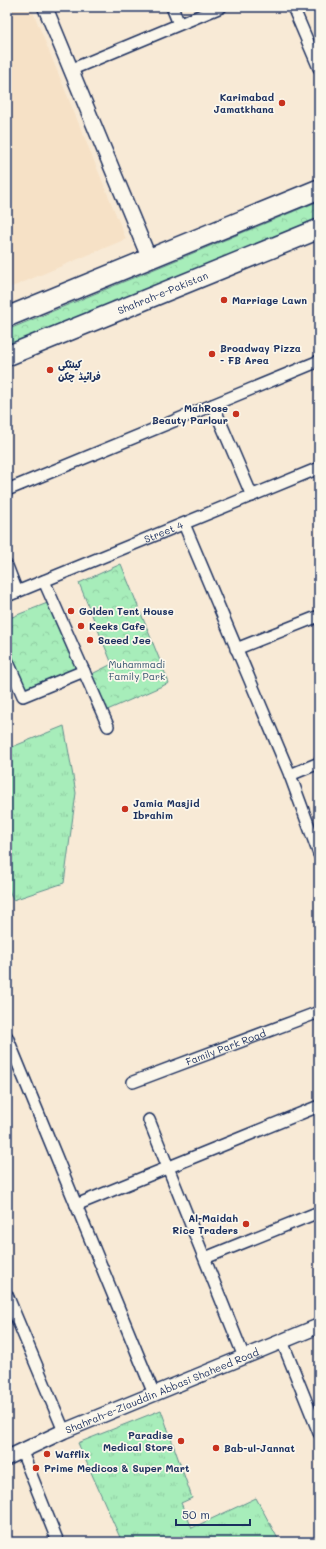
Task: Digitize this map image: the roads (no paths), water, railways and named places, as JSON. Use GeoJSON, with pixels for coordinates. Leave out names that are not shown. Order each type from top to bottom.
{"type":"FeatureCollection","features":[{"type":"Feature","properties":{"kind":"highway"},"geometry":{"type":"LineString","coordinates":[[7,317],[319,189]]}},
{"type":"Feature","properties":{"kind":"highway","name":"Shahrah-e-Pakistan"},"geometry":{"type":"LineString","coordinates":[[7,356],[319,229]]}},
{"type":"Feature","properties":{"kind":"street"},"geometry":{"type":"LineString","coordinates":[[172,7],[179,24]]}},
{"type":"Feature","properties":{"kind":"street"},"geometry":{"type":"LineString","coordinates":[[70,70],[221,7]]}},
{"type":"Feature","properties":{"kind":"street"},"geometry":{"type":"LineString","coordinates":[[293,7],[319,68]]}},
{"type":"Feature","properties":{"kind":"street"},"geometry":{"type":"LineString","coordinates":[[49,8],[70,70],[149,258]]}},
{"type":"Feature","properties":{"kind":"street"},"geometry":{"type":"LineString","coordinates":[[7,490],[319,361]]}},
{"type":"Feature","properties":{"kind":"street"},"geometry":{"type":"LineString","coordinates":[[213,405],[252,496]]}},
{"type":"Feature","properties":{"kind":"street","name":"Street 4"},"geometry":{"type":"LineString","coordinates":[[12,594],[319,468]]}},
{"type":"Feature","properties":{"kind":"street"},"geometry":{"type":"LineString","coordinates":[[184,524],[290,775],[319,854]]}},
{"type":"Feature","properties":{"kind":"street"},"geometry":{"type":"LineString","coordinates":[[7,566],[12,594]]}},
{"type":"Feature","properties":{"kind":"street"},"geometry":{"type":"LineString","coordinates":[[44,581],[108,726]]}},
{"type":"Feature","properties":{"kind":"street"},"geometry":{"type":"LineString","coordinates":[[236,649],[319,616]]}},
{"type":"Feature","properties":{"kind":"street"},"geometry":{"type":"LineString","coordinates":[[7,660],[22,696],[84,671]]}},
{"type":"Feature","properties":{"kind":"street"},"geometry":{"type":"LineString","coordinates":[[290,775],[319,763]]}},
{"type":"Feature","properties":{"kind":"street","name":"Family Park Road"},"geometry":{"type":"LineString","coordinates":[[133,1082],[319,1012]]}},
{"type":"Feature","properties":{"kind":"street"},"geometry":{"type":"LineString","coordinates":[[7,1037],[154,1394]]}},
{"type":"Feature","properties":{"kind":"street"},"geometry":{"type":"LineString","coordinates":[[76,1205],[319,1106]]}},
{"type":"Feature","properties":{"kind":"street"},"geometry":{"type":"LineString","coordinates":[[149,1120],[244,1357]]}},
{"type":"Feature","properties":{"kind":"street"},"geometry":{"type":"LineString","coordinates":[[205,1258],[319,1212]]}},
{"type":"Feature","properties":{"kind":"street"},"geometry":{"type":"LineString","coordinates":[[7,1295],[64,1431]]}},
{"type":"Feature","properties":{"kind":"street","name":"Shahrah-e-Ziauddin Abbasi Shaheed Road"},"geometry":{"type":"LineString","coordinates":[[7,1458],[64,1431],[319,1326]]}},
{"type":"Feature","properties":{"kind":"street"},"geometry":{"type":"LineString","coordinates":[[282,1341],[319,1433]]}},
{"type":"Feature","properties":{"kind":"street"},"geometry":{"type":"LineString","coordinates":[[22,1452],[58,1542]]}},
{"type":"Feature","properties":{"kind":"place","name":"Karimabad Jamatkhana"},"geometry":{"type":"Point","coordinates":[282,103]}},
{"type":"Feature","properties":{"kind":"place","name":"Marriage Lawn"},"geometry":{"type":"Point","coordinates":[224,300]}},
{"type":"Feature","properties":{"kind":"place","name":"Broadway Pizza - FB Area"},"geometry":{"type":"Point","coordinates":[212,354]}},
{"type":"Feature","properties":{"kind":"place","name":"کینٹکی فرائیڈ چکن"},"geometry":{"type":"Point","coordinates":[50,370]}},
{"type":"Feature","properties":{"kind":"place","name":"MahRose Beauty Parlour"},"geometry":{"type":"Point","coordinates":[236,414]}},
{"type":"Feature","properties":{"kind":"place","name":"Golden Tent House"},"geometry":{"type":"Point","coordinates":[71,611]}},
{"type":"Feature","properties":{"kind":"place","name":"Keeks Cafe"},"geometry":{"type":"Point","coordinates":[81,626]}},
{"type":"Feature","properties":{"kind":"place","name":"Saeed Jee"},"geometry":{"type":"Point","coordinates":[90,640]}},
{"type":"Feature","properties":{"kind":"place","name":"Jamia Masjid Ibrahim"},"geometry":{"type":"Point","coordinates":[125,809]}},
{"type":"Feature","properties":{"kind":"place","name":"Al-Maidah Rice Traders"},"geometry":{"type":"Point","coordinates":[246,1224]}},
{"type":"Feature","properties":{"kind":"place","name":"Paradise Medical Store"},"geometry":{"type":"Point","coordinates":[181,1441]}},
{"type":"Feature","properties":{"kind":"place","name":"Bab-ul-Jannat"},"geometry":{"type":"Point","coordinates":[216,1448]}},
{"type":"Feature","properties":{"kind":"place","name":"Wafflix"},"geometry":{"type":"Point","coordinates":[47,1454]}},
{"type":"Feature","properties":{"kind":"place","name":"Prime Medicos & Super Mart"},"geometry":{"type":"Point","coordinates":[36,1468]}},
{"type":"Feature","properties":{"kind":"park label","name":"Muhammadi Family Park"},"geometry":{"type":"Point","coordinates":[137,670]}}]}
